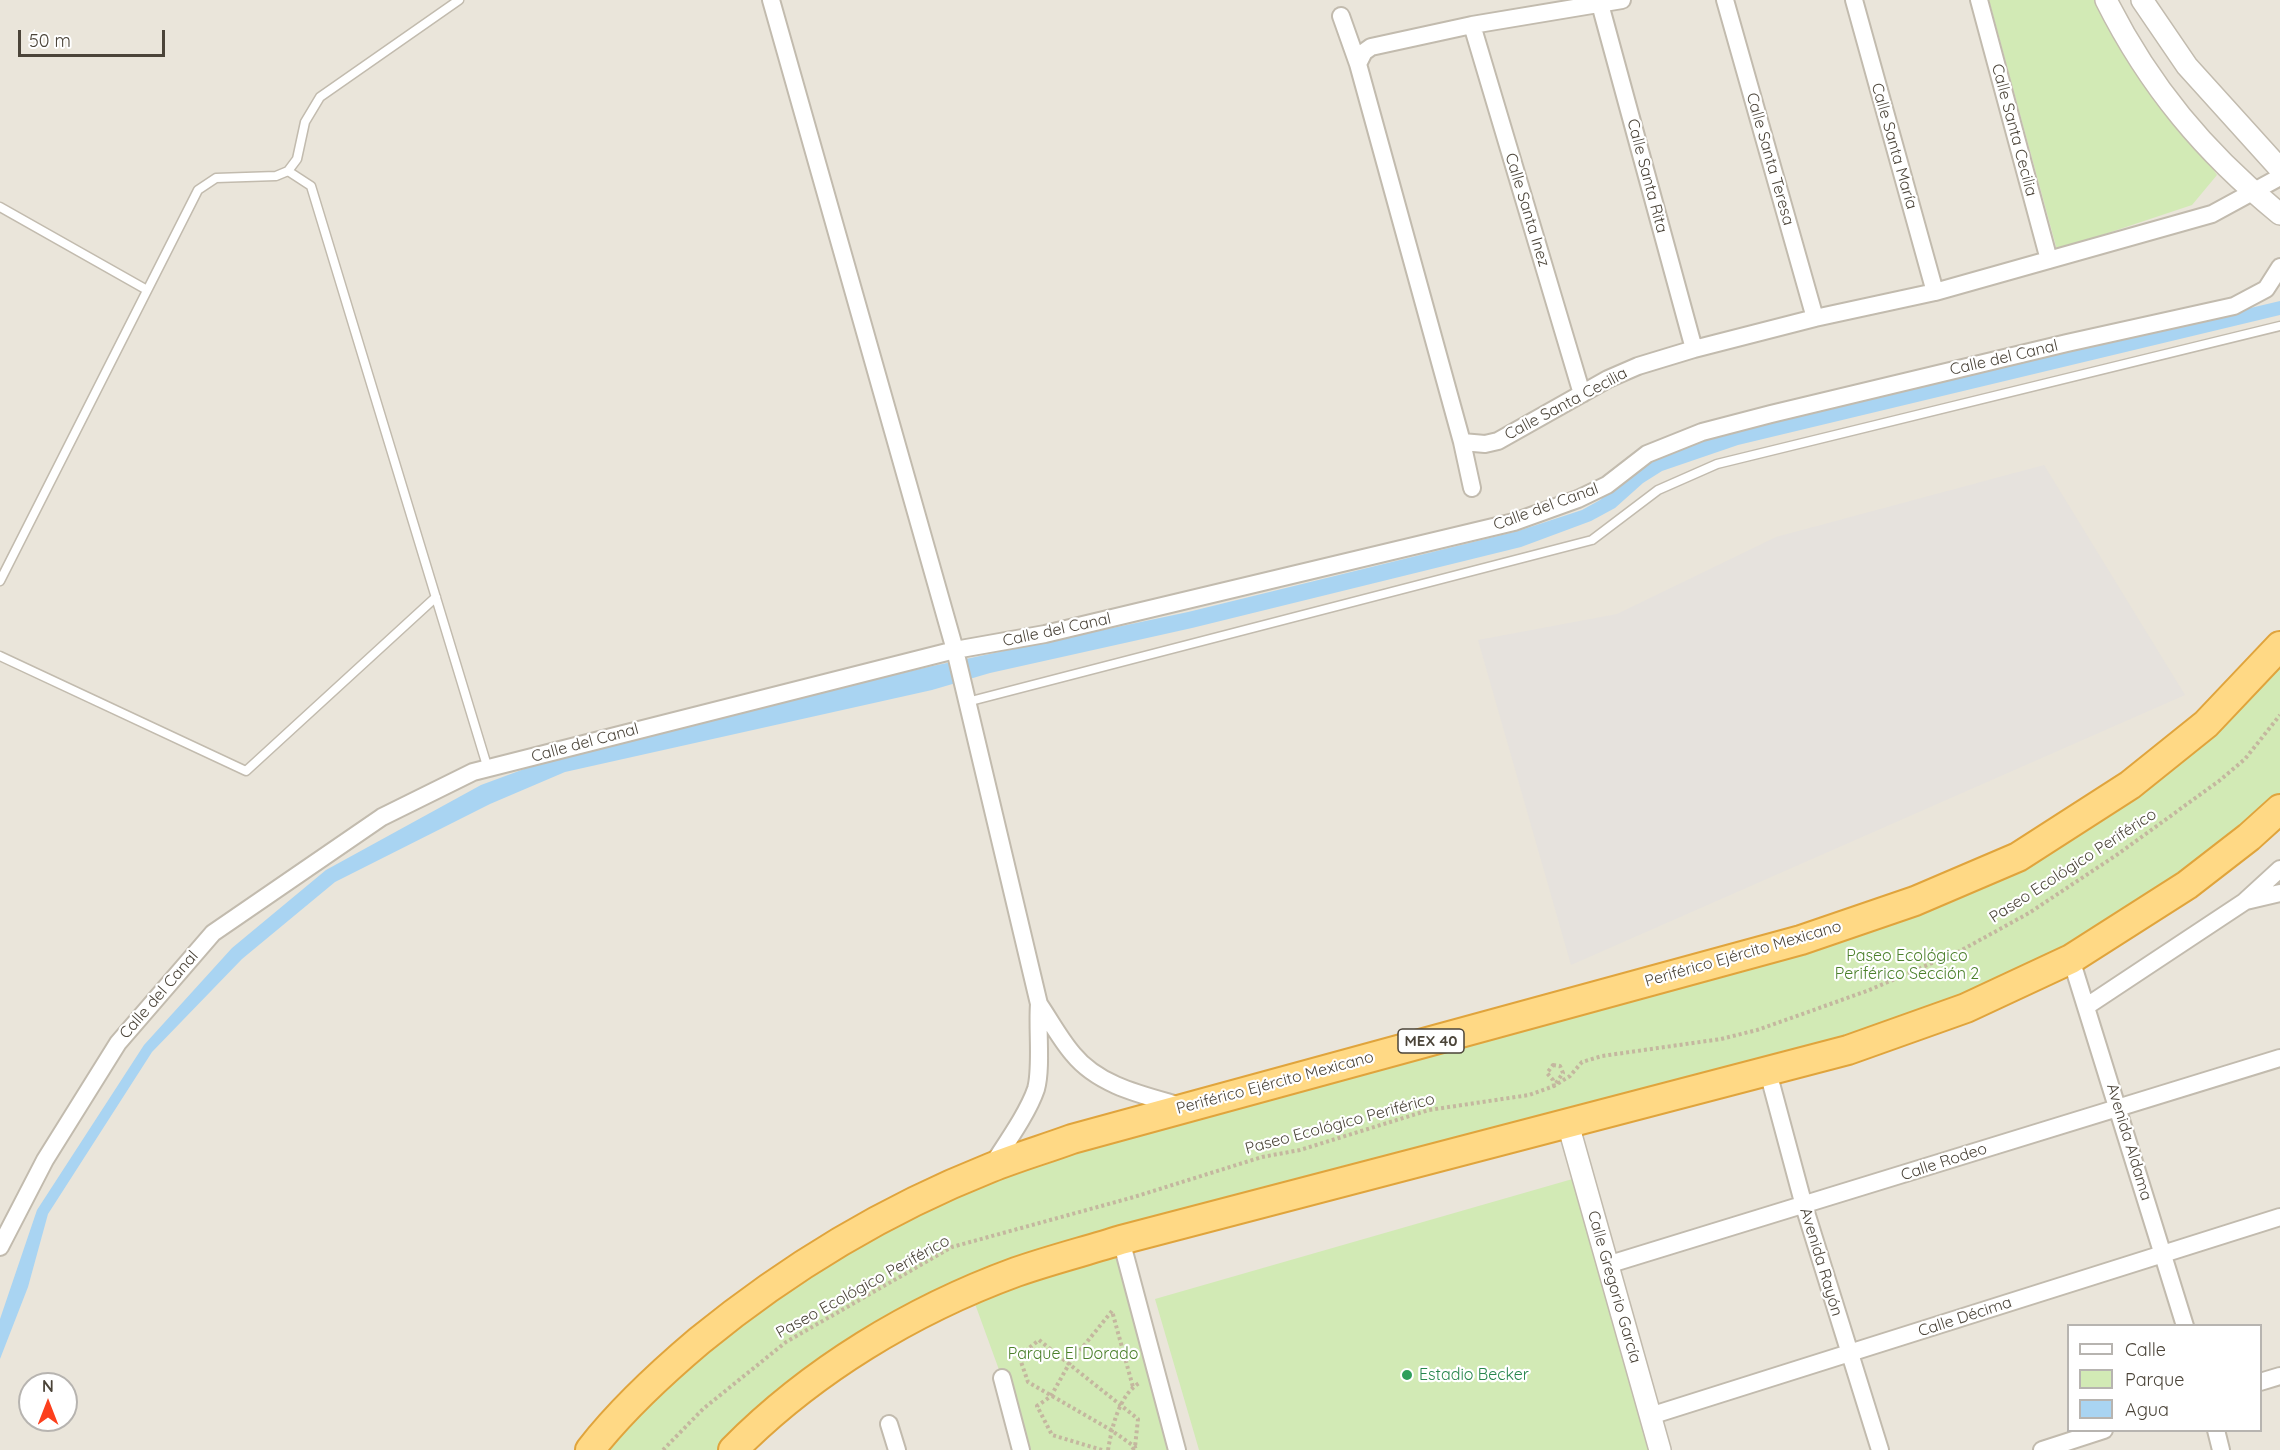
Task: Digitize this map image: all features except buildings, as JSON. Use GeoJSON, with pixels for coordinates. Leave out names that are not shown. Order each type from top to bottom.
{"type":"FeatureCollection","features":[{"type":"Feature","properties":{"kind":"highway","name":"Periférico Ejército Mexicano"},"geometry":{"type":"LineString","coordinates":[[590,1450],[663,1372],[742,1306],[809,1259],[892,1212],[990,1168],[1072,1139],[1801,940],[1915,901],[2018,857],[2130,785],[2206,724],[2280,646]]}},
{"type":"Feature","properties":{"kind":"highway"},"geometry":{"type":"LineString","coordinates":[[733,1450],[799,1391],[863,1347],[938,1306],[1016,1272],[1121,1240],[1848,1050],[1966,1008],[2071,959],[2187,885],[2249,837],[2280,809]]}},
{"type":"Feature","properties":{"kind":"street"},"geometry":{"type":"LineString","coordinates":[[771,0],[955,650],[1039,1004],[1039,1062],[1036,1089],[1018,1124],[990,1168]]}},
{"type":"Feature","properties":{"kind":"street"},"geometry":{"type":"LineString","coordinates":[[1358,64],[1364,52],[1371,47],[1472,25],[1622,0]]}},
{"type":"Feature","properties":{"kind":"street","name":"Calle Santa Teresa"},"geometry":{"type":"LineString","coordinates":[[1725,0],[1815,318]]}},
{"type":"Feature","properties":{"kind":"street","name":"Calle Santa María"},"geometry":{"type":"LineString","coordinates":[[1854,0],[1935,292]]}},
{"type":"Feature","properties":{"kind":"street","name":"Calle Santa Cecilia"},"geometry":{"type":"LineString","coordinates":[[1979,0],[2049,260]]}},
{"type":"Feature","properties":{"kind":"street"},"geometry":{"type":"LineString","coordinates":[[2106,0],[2127,42],[2168,101],[2208,149],[2280,214]]}},
{"type":"Feature","properties":{"kind":"street"},"geometry":{"type":"LineString","coordinates":[[2142,0],[2187,66],[2280,169]]}},
{"type":"Feature","properties":{"kind":"street","name":"Calle Santa Rita"},"geometry":{"type":"LineString","coordinates":[[1600,4],[1694,349]]}},
{"type":"Feature","properties":{"kind":"street"},"geometry":{"type":"LineString","coordinates":[[1341,16],[1358,64],[1462,442],[1472,488]]}},
{"type":"Feature","properties":{"kind":"street","name":"Calle Santa Inez"},"geometry":{"type":"LineString","coordinates":[[1472,25],[1582,394]]}},
{"type":"Feature","properties":{"kind":"street","name":"Calle Santa Cecilia"},"geometry":{"type":"LineString","coordinates":[[1462,442],[1485,444],[1498,441],[1608,379],[1638,366],[1815,318],[1935,292],[2212,214],[2280,177]]}},
{"type":"Feature","properties":{"kind":"street","name":"Calle del Canal"},"geometry":{"type":"LineString","coordinates":[[0,1247],[45,1160],[118,1043],[213,933],[382,817],[473,772],[955,650],[1045,634],[1514,522],[1578,499],[1607,485],[1647,454],[1702,432],[2234,306],[2266,289],[2280,267]]}},
{"type":"Feature","properties":{"kind":"street"},"geometry":{"type":"LineString","coordinates":[[2087,1006],[2244,902],[2280,869]]}},
{"type":"Feature","properties":{"kind":"street"},"geometry":{"type":"LineString","coordinates":[[2244,902],[2280,893]]}},
{"type":"Feature","properties":{"kind":"street","name":"Avenida Aldama"},"geometry":{"type":"LineString","coordinates":[[2071,959],[2185,1324]]}},
{"type":"Feature","properties":{"kind":"street"},"geometry":{"type":"LineString","coordinates":[[1039,1004],[1073,1055],[1095,1074],[1125,1090],[1184,1107]]}},
{"type":"Feature","properties":{"kind":"street","name":"Calle Rodeo"},"geometry":{"type":"LineString","coordinates":[[1607,1265],[2280,1058]]}},
{"type":"Feature","properties":{"kind":"street","name":"Avenida Rayón"},"geometry":{"type":"LineString","coordinates":[[1768,1072],[1804,1206],[1880,1450]]}},
{"type":"Feature","properties":{"kind":"street","name":"Calle Gregorio García"},"geometry":{"type":"LineString","coordinates":[[1568,1124],[1660,1450]]}},
{"type":"Feature","properties":{"kind":"street","name":"Calle Décima"},"geometry":{"type":"LineString","coordinates":[[1650,1416],[2280,1217]]}},
{"type":"Feature","properties":{"kind":"street"},"geometry":{"type":"LineString","coordinates":[[1121,1240],[1177,1450]]}},
{"type":"Feature","properties":{"kind":"street"},"geometry":{"type":"LineString","coordinates":[[2262,1381],[2280,1376]]}},
{"type":"Feature","properties":{"kind":"street"},"geometry":{"type":"LineString","coordinates":[[1002,1378],[1022,1450]]}},
{"type":"Feature","properties":{"kind":"street"},"geometry":{"type":"LineString","coordinates":[[889,1424],[897,1450]]}},
{"type":"Feature","properties":{"kind":"street"},"geometry":{"type":"LineString","coordinates":[[2042,1450],[2101,1432]]}},
{"type":"Feature","properties":{"kind":"street"},"geometry":{"type":"LineString","coordinates":[[2216,1432],[2221,1450]]}},
{"type":"Feature","properties":{"kind":"lane"},"geometry":{"type":"LineString","coordinates":[[0,581],[191,201],[205,184],[216,178],[276,176],[288,171],[297,159],[305,122],[320,97],[459,0]]}},
{"type":"Feature","properties":{"kind":"lane"},"geometry":{"type":"LineString","coordinates":[[288,171],[311,186],[488,769]]}},
{"type":"Feature","properties":{"kind":"lane"},"geometry":{"type":"LineString","coordinates":[[0,207],[147,290]]}},
{"type":"Feature","properties":{"kind":"lane"},"geometry":{"type":"LineString","coordinates":[[967,702],[1592,540],[1658,490],[1717,464],[2280,326]]}},
{"type":"Feature","properties":{"kind":"lane"},"geometry":{"type":"LineString","coordinates":[[0,657],[246,771],[436,597]]}},
{"type":"Feature","properties":{"kind":"path","name":"Paseo Ecológico Periférico"},"geometry":{"type":"LineString","coordinates":[[663,1450],[704,1409],[786,1342],[952,1248],[1134,1197],[1262,1157],[1300,1150],[1429,1110],[1530,1095],[1554,1086],[1570,1076],[1582,1062],[1602,1056],[1721,1039],[1757,1030],[1867,990],[1960,951],[2037,907],[2118,854],[2219,781],[2246,759],[2280,715]]}},
{"type":"Feature","properties":{"kind":"path"},"geometry":{"type":"LineString","coordinates":[[1555,1065],[1560,1066],[1563,1073],[1554,1086],[1553,1080],[1547,1073],[1549,1068],[1555,1065]]}},
{"type":"Feature","properties":{"kind":"path"},"geometry":{"type":"LineString","coordinates":[[1102,1450],[1052,1435],[1037,1406],[1051,1396],[1069,1364],[1112,1311],[1133,1387]]}},
{"type":"Feature","properties":{"kind":"path"},"geometry":{"type":"LineString","coordinates":[[1039,1340],[1120,1407],[1138,1419],[1134,1449],[1111,1430],[1028,1382],[1019,1356],[1039,1340]]}},
{"type":"Feature","properties":{"kind":"path"},"geometry":{"type":"LineString","coordinates":[[1107,1450],[1111,1430],[1120,1407],[1133,1387],[1158,1373]]}},
{"type":"Feature","properties":{"kind":"shaded area"},"geometry":{"type":"Polygon","coordinates":[[[0,0],[2280,0],[2280,1450],[0,1450],[0,0]]]}},
{"type":"Feature","properties":{"kind":"shaded area"},"geometry":{"type":"Polygon","coordinates":[[[2044,465],[2185,695],[1571,965],[1478,640],[1617,614],[1776,537],[2044,465]]]}},
{"type":"Feature","properties":{"kind":"green space"},"geometry":{"type":"Polygon","coordinates":[[[1989,0],[2098,0],[2217,175],[2192,205],[2057,250],[1989,0]]]}},
{"type":"Feature","properties":{"kind":"green space","name":"Paseo Ecológico Periférico Sección 2"},"geometry":{"type":"Polygon","coordinates":[[[2280,651],[2280,807],[2104,932],[1994,991],[910,1318],[730,1450],[596,1450],[733,1316],[992,1169],[2021,860],[2280,651]]]}},
{"type":"Feature","properties":{"kind":"green space","name":"Estadio Becker"},"geometry":{"type":"Polygon","coordinates":[[[1583,1176],[1657,1450],[1199,1450],[1155,1299],[1583,1176]]]}},
{"type":"Feature","properties":{"kind":"green space","name":"Parque El Dorado"},"geometry":{"type":"Polygon","coordinates":[[[1122,1249],[1176,1450],[1022,1450],[1002,1378],[974,1301],[1122,1249]]]}},
{"type":"Feature","properties":{"kind":"water"},"geometry":{"type":"Polygon","coordinates":[[[2280,301],[2280,315],[1738,445],[1662,471],[1643,483],[1615,508],[1591,521],[1521,547],[1192,628],[990,673],[932,690],[565,772],[490,804],[335,882],[242,959],[152,1052],[48,1214],[28,1287],[0,1359],[0,1319],[37,1210],[144,1045],[232,948],[326,870],[481,785],[554,758],[726,715],[928,667],[1188,612],[1518,531],[1582,510],[1600,500],[1633,472],[1657,456],[1737,429],[2280,301]]]}},
{"type":"Feature","properties":{"kind":"place","name":"Estadio Becker"},"geometry":{"type":"Point","coordinates":[1407,1375]}}]}
